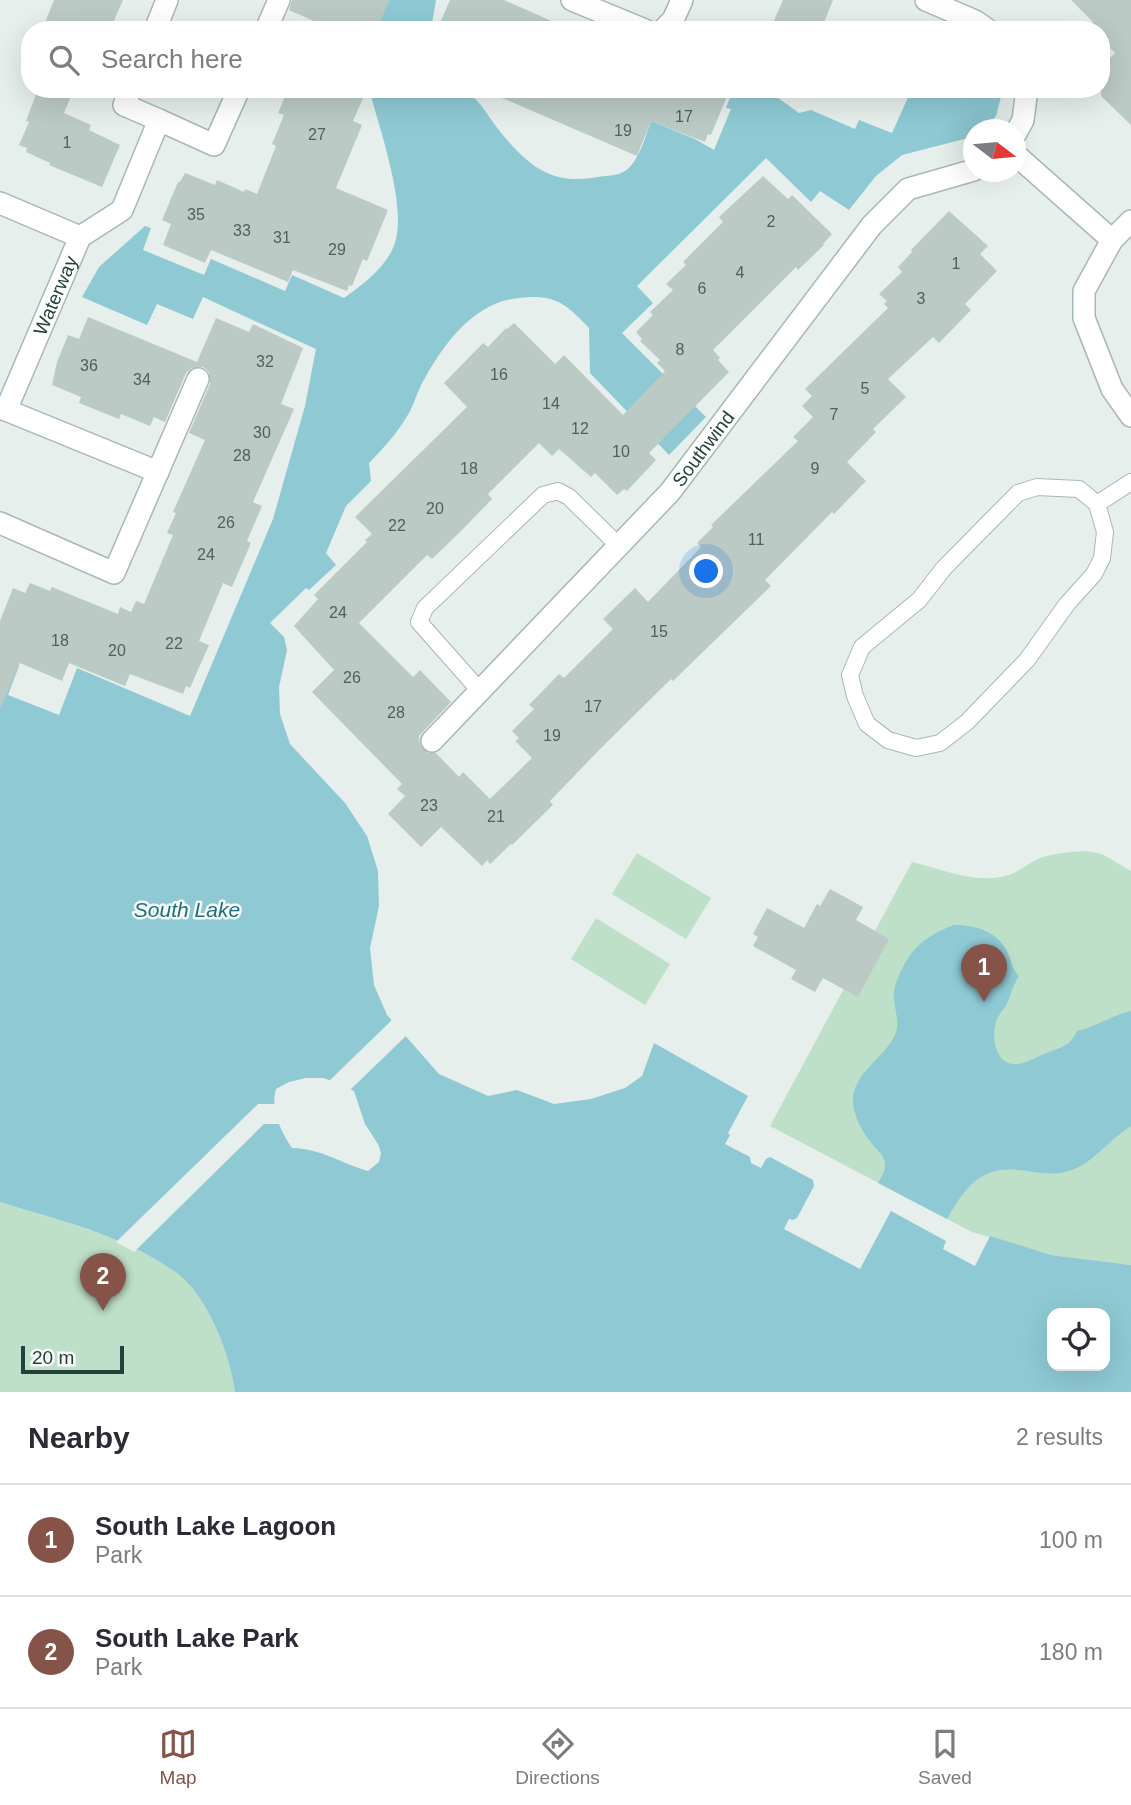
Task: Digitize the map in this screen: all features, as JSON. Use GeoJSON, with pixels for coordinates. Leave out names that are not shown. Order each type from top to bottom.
{"type":"FeatureCollection","features":[{"type":"Feature","properties":{"kind":"street"},"geometry":{"type":"LineString","coordinates":[[159,21],[167,0]]}},
{"type":"Feature","properties":{"kind":"street"},"geometry":{"type":"LineString","coordinates":[[270,21],[279,0]]}},
{"type":"Feature","properties":{"kind":"street"},"geometry":{"type":"LineString","coordinates":[[572,0],[623,21]]}},
{"type":"Feature","properties":{"kind":"street"},"geometry":{"type":"LineString","coordinates":[[672,21],[682,0]]}},
{"type":"Feature","properties":{"kind":"street"},"geometry":{"type":"LineString","coordinates":[[926,0],[975,21]]}},
{"type":"Feature","properties":{"kind":"street"},"geometry":{"type":"LineString","coordinates":[[127,98],[124,105],[214,145],[235,98]]}},
{"type":"Feature","properties":{"kind":"street"},"geometry":{"type":"LineString","coordinates":[[1023,119],[1026,98]]}},
{"type":"Feature","properties":{"kind":"street","name":"Waterway"},"geometry":{"type":"LineString","coordinates":[[158,472],[3,409],[80,237],[122,210],[159,121]]}},
{"type":"Feature","properties":{"kind":"street"},"geometry":{"type":"LineString","coordinates":[[1026,164],[1112,240]]}},
{"type":"Feature","properties":{"kind":"street","name":"Southwind"},"geometry":{"type":"LineString","coordinates":[[432,741],[670,492],[872,225],[908,189],[963,173]]}},
{"type":"Feature","properties":{"kind":"street"},"geometry":{"type":"LineString","coordinates":[[0,203],[80,237]]}},
{"type":"Feature","properties":{"kind":"street"},"geometry":{"type":"LineString","coordinates":[[1131,221],[1112,240],[1084,291],[1084,318],[1112,389],[1131,416]]}},
{"type":"Feature","properties":{"kind":"street"},"geometry":{"type":"LineString","coordinates":[[0,523],[114,573],[198,379]]}},
{"type":"Feature","properties":{"kind":"lane"},"geometry":{"type":"LineString","coordinates":[[1097,504],[1131,482]]}},
{"type":"Feature","properties":{"kind":"lane"},"geometry":{"type":"LineString","coordinates":[[1037,487],[1079,489],[1097,504],[1105,533],[1102,558],[1094,574],[1027,660],[967,722],[940,743],[916,748],[888,740],[867,724],[855,696],[850,675],[862,647],[919,600],[944,568],[1018,493],[1037,487]]}},
{"type":"Feature","properties":{"kind":"lane"},"geometry":{"type":"LineString","coordinates":[[480,691],[419,622],[425,608],[543,495],[558,491],[569,497],[619,546]]}},
{"type":"Feature","properties":{"kind":"green space"},"geometry":{"type":"Polygon","coordinates":[[[1086,851],[1102,854],[1131,871],[1131,1265],[1051,1255],[972,1232],[770,1126],[912,862],[960,875],[997,878],[1013,874],[1044,857],[1086,851]]]}},
{"type":"Feature","properties":{"kind":"green space"},"geometry":{"type":"Polygon","coordinates":[[[637,853],[711,898],[686,939],[612,894],[637,853]]]}},
{"type":"Feature","properties":{"kind":"green space"},"geometry":{"type":"Polygon","coordinates":[[[596,918],[670,964],[645,1005],[571,959],[596,918]]]}},
{"type":"Feature","properties":{"kind":"green space"},"geometry":{"type":"Polygon","coordinates":[[[0,1202],[111,1238],[174,1270],[197,1293],[215,1325],[228,1360],[235,1392],[0,1392],[0,1202]]]}},
{"type":"Feature","properties":{"kind":"water"},"geometry":{"type":"Polygon","coordinates":[[[389,0],[436,0],[432,21],[380,21],[389,0]]]}},
{"type":"Feature","properties":{"kind":"water","name":"South Lake"},"geometry":{"type":"Polygon","coordinates":[[[371,98],[474,98],[502,134],[531,163],[552,175],[577,179],[616,175],[626,171],[640,151],[651,121],[714,150],[731,109],[726,108],[730,98],[778,98],[799,113],[811,110],[855,129],[859,120],[892,133],[908,98],[1001,98],[994,119],[963,119],[963,139],[902,155],[876,176],[849,210],[820,191],[811,202],[766,158],[637,286],[653,303],[622,333],[706,417],[669,455],[590,373],[589,328],[566,306],[542,297],[519,298],[503,301],[475,316],[442,351],[405,420],[369,463],[371,481],[346,506],[326,553],[336,565],[309,590],[306,588],[270,623],[284,637],[287,650],[279,687],[280,714],[290,744],[345,803],[367,836],[378,871],[379,906],[370,948],[374,985],[387,1015],[439,1074],[488,1096],[517,1090],[554,1104],[591,1099],[625,1088],[642,1076],[654,1043],[748,1096],[725,1144],[750,1157],[751,1163],[761,1168],[770,1157],[813,1180],[814,1186],[797,1218],[789,1219],[784,1229],[860,1269],[891,1211],[946,1241],[943,1249],[975,1266],[990,1236],[1051,1255],[1131,1265],[1131,1392],[235,1392],[228,1360],[215,1326],[197,1294],[174,1271],[133,1247],[111,1238],[0,1202],[0,659],[19,666],[8,695],[59,715],[77,668],[190,716],[273,519],[305,406],[316,349],[203,297],[193,319],[157,304],[147,325],[82,297],[99,267],[145,226],[151,228],[143,250],[204,275],[211,259],[285,291],[292,275],[344,298],[378,270],[393,248],[398,213],[391,170],[371,98]],[[306,1078],[276,1089],[274,1104],[278,1120],[292,1148],[322,1154],[368,1171],[379,1162],[381,1153],[378,1144],[365,1124],[354,1091],[324,1078],[306,1078]]]}},
{"type":"Feature","properties":{"kind":"water"},"geometry":{"type":"Polygon","coordinates":[[[954,925],[969,926],[991,934],[1003,944],[1019,976],[995,1025],[994,1039],[998,1053],[1007,1062],[1017,1064],[1029,1061],[1064,1046],[1077,1031],[1131,1011],[1131,1126],[1075,1169],[1056,1173],[999,1170],[978,1179],[962,1195],[947,1219],[878,1183],[884,1171],[884,1160],[860,1125],[853,1102],[854,1092],[863,1074],[895,1035],[897,1021],[894,992],[905,964],[921,943],[954,925]]]}},
{"type":"Feature","properties":{"kind":"pier"},"geometry":{"type":"Polygon","coordinates":[[[394,1018],[408,1034],[348,1092],[327,1083],[394,1018]]]}},
{"type":"Feature","properties":{"kind":"pier"},"geometry":{"type":"Polygon","coordinates":[[[258,1104],[278,1104],[283,1124],[264,1124],[134,1252],[116,1242],[258,1104]]]}},
{"type":"Feature","properties":{"kind":"building"},"geometry":{"type":"Polygon","coordinates":[[[54,0],[123,0],[114,21],[46,21],[54,0]]]}},
{"type":"Feature","properties":{"kind":"building"},"geometry":{"type":"Polygon","coordinates":[[[292,0],[389,0],[381,21],[314,21],[289,10],[292,0]]]}},
{"type":"Feature","properties":{"kind":"building"},"geometry":{"type":"Polygon","coordinates":[[[450,0],[504,0],[552,21],[441,21],[450,0]]]}},
{"type":"Feature","properties":{"kind":"building"},"geometry":{"type":"Polygon","coordinates":[[[783,0],[833,0],[825,21],[774,21],[783,0]]]}},
{"type":"Feature","properties":{"kind":"building"},"geometry":{"type":"Polygon","coordinates":[[[1071,0],[1131,0],[1131,125],[1103,98],[1110,98],[1110,58],[1115,53],[1110,48],[1110,21],[1092,21],[1071,0]]]}},
{"type":"Feature","properties":{"kind":"building"},"geometry":{"type":"Polygon","coordinates":[[[35,98],[70,98],[64,113],[91,125],[89,130],[120,145],[102,187],[49,165],[50,163],[26,152],[27,148],[19,145],[29,122],[26,121],[35,98]]]}},
{"type":"Feature","properties":{"kind":"building"},"geometry":{"type":"Polygon","coordinates":[[[284,98],[363,98],[353,121],[362,125],[336,188],[388,210],[367,261],[363,259],[352,286],[349,285],[347,291],[293,270],[288,282],[211,250],[205,263],[163,245],[171,224],[162,220],[178,182],[185,173],[215,185],[217,180],[244,192],[245,189],[257,194],[276,146],[272,144],[284,115],[278,113],[284,98]]]}},
{"type":"Feature","properties":{"kind":"building"},"geometry":{"type":"Polygon","coordinates":[[[502,98],[726,98],[711,135],[708,134],[705,142],[651,121],[637,156],[502,98]]]}},
{"type":"Feature","properties":{"kind":"building"},"geometry":{"type":"Polygon","coordinates":[[[763,176],[788,199],[792,195],[832,234],[824,245],[798,270],[796,267],[713,350],[729,372],[649,453],[656,460],[627,491],[624,489],[617,495],[595,473],[591,477],[559,449],[552,456],[539,443],[488,494],[492,499],[463,529],[432,559],[427,555],[359,623],[413,677],[420,670],[451,702],[419,736],[420,745],[428,753],[436,753],[459,777],[463,772],[490,799],[532,758],[515,741],[519,738],[512,731],[534,709],[529,705],[559,674],[564,678],[613,629],[603,619],[635,588],[648,602],[701,547],[697,543],[713,527],[711,525],[798,441],[793,437],[813,417],[802,406],[812,396],[805,389],[888,308],[884,304],[887,301],[879,294],[902,272],[898,267],[911,250],[949,211],[988,246],[980,254],[997,271],[965,304],[971,310],[939,343],[933,337],[888,379],[906,397],[873,429],[876,432],[847,462],[866,481],[765,580],[771,586],[602,747],[550,801],[553,805],[490,864],[487,860],[482,866],[441,827],[421,847],[388,814],[405,796],[397,789],[402,784],[312,692],[334,670],[294,626],[318,599],[314,595],[372,534],[355,517],[467,407],[444,383],[483,343],[488,347],[506,328],[514,323],[555,364],[564,355],[623,415],[665,371],[657,363],[660,360],[640,341],[642,339],[636,332],[653,315],[650,312],[673,290],[666,284],[686,265],[683,262],[723,222],[719,217],[763,176]]]}},
{"type":"Feature","properties":{"kind":"building"},"geometry":{"type":"Polygon","coordinates":[[[88,317],[197,362],[216,318],[249,332],[253,324],[303,348],[281,404],[294,409],[253,502],[262,506],[247,541],[251,543],[232,587],[223,583],[199,641],[209,645],[190,688],[186,686],[183,694],[130,674],[125,686],[69,663],[62,681],[20,663],[0,709],[0,621],[13,588],[25,593],[30,583],[50,591],[52,587],[118,614],[120,607],[131,612],[136,601],[144,604],[173,535],[167,533],[176,513],[173,512],[205,440],[189,433],[210,384],[209,372],[203,367],[191,368],[186,373],[165,422],[154,417],[150,426],[121,414],[119,419],[79,403],[81,397],[52,385],[57,362],[68,335],[79,339],[88,317]]]}},
{"type":"Feature","properties":{"kind":"building"},"geometry":{"type":"Polygon","coordinates":[[[830,889],[863,907],[856,920],[889,939],[858,997],[823,978],[815,992],[791,979],[796,970],[753,946],[758,937],[753,934],[767,908],[804,928],[817,904],[820,906],[830,889]]]}},
{"type":"Feature","properties":{"kind":"place","name":"South Lake Lagoon"},"geometry":{"type":"Point","coordinates":[984,1002]}},
{"type":"Feature","properties":{"kind":"place","name":"South Lake Park"},"geometry":{"type":"Point","coordinates":[103,1311]}}]}
